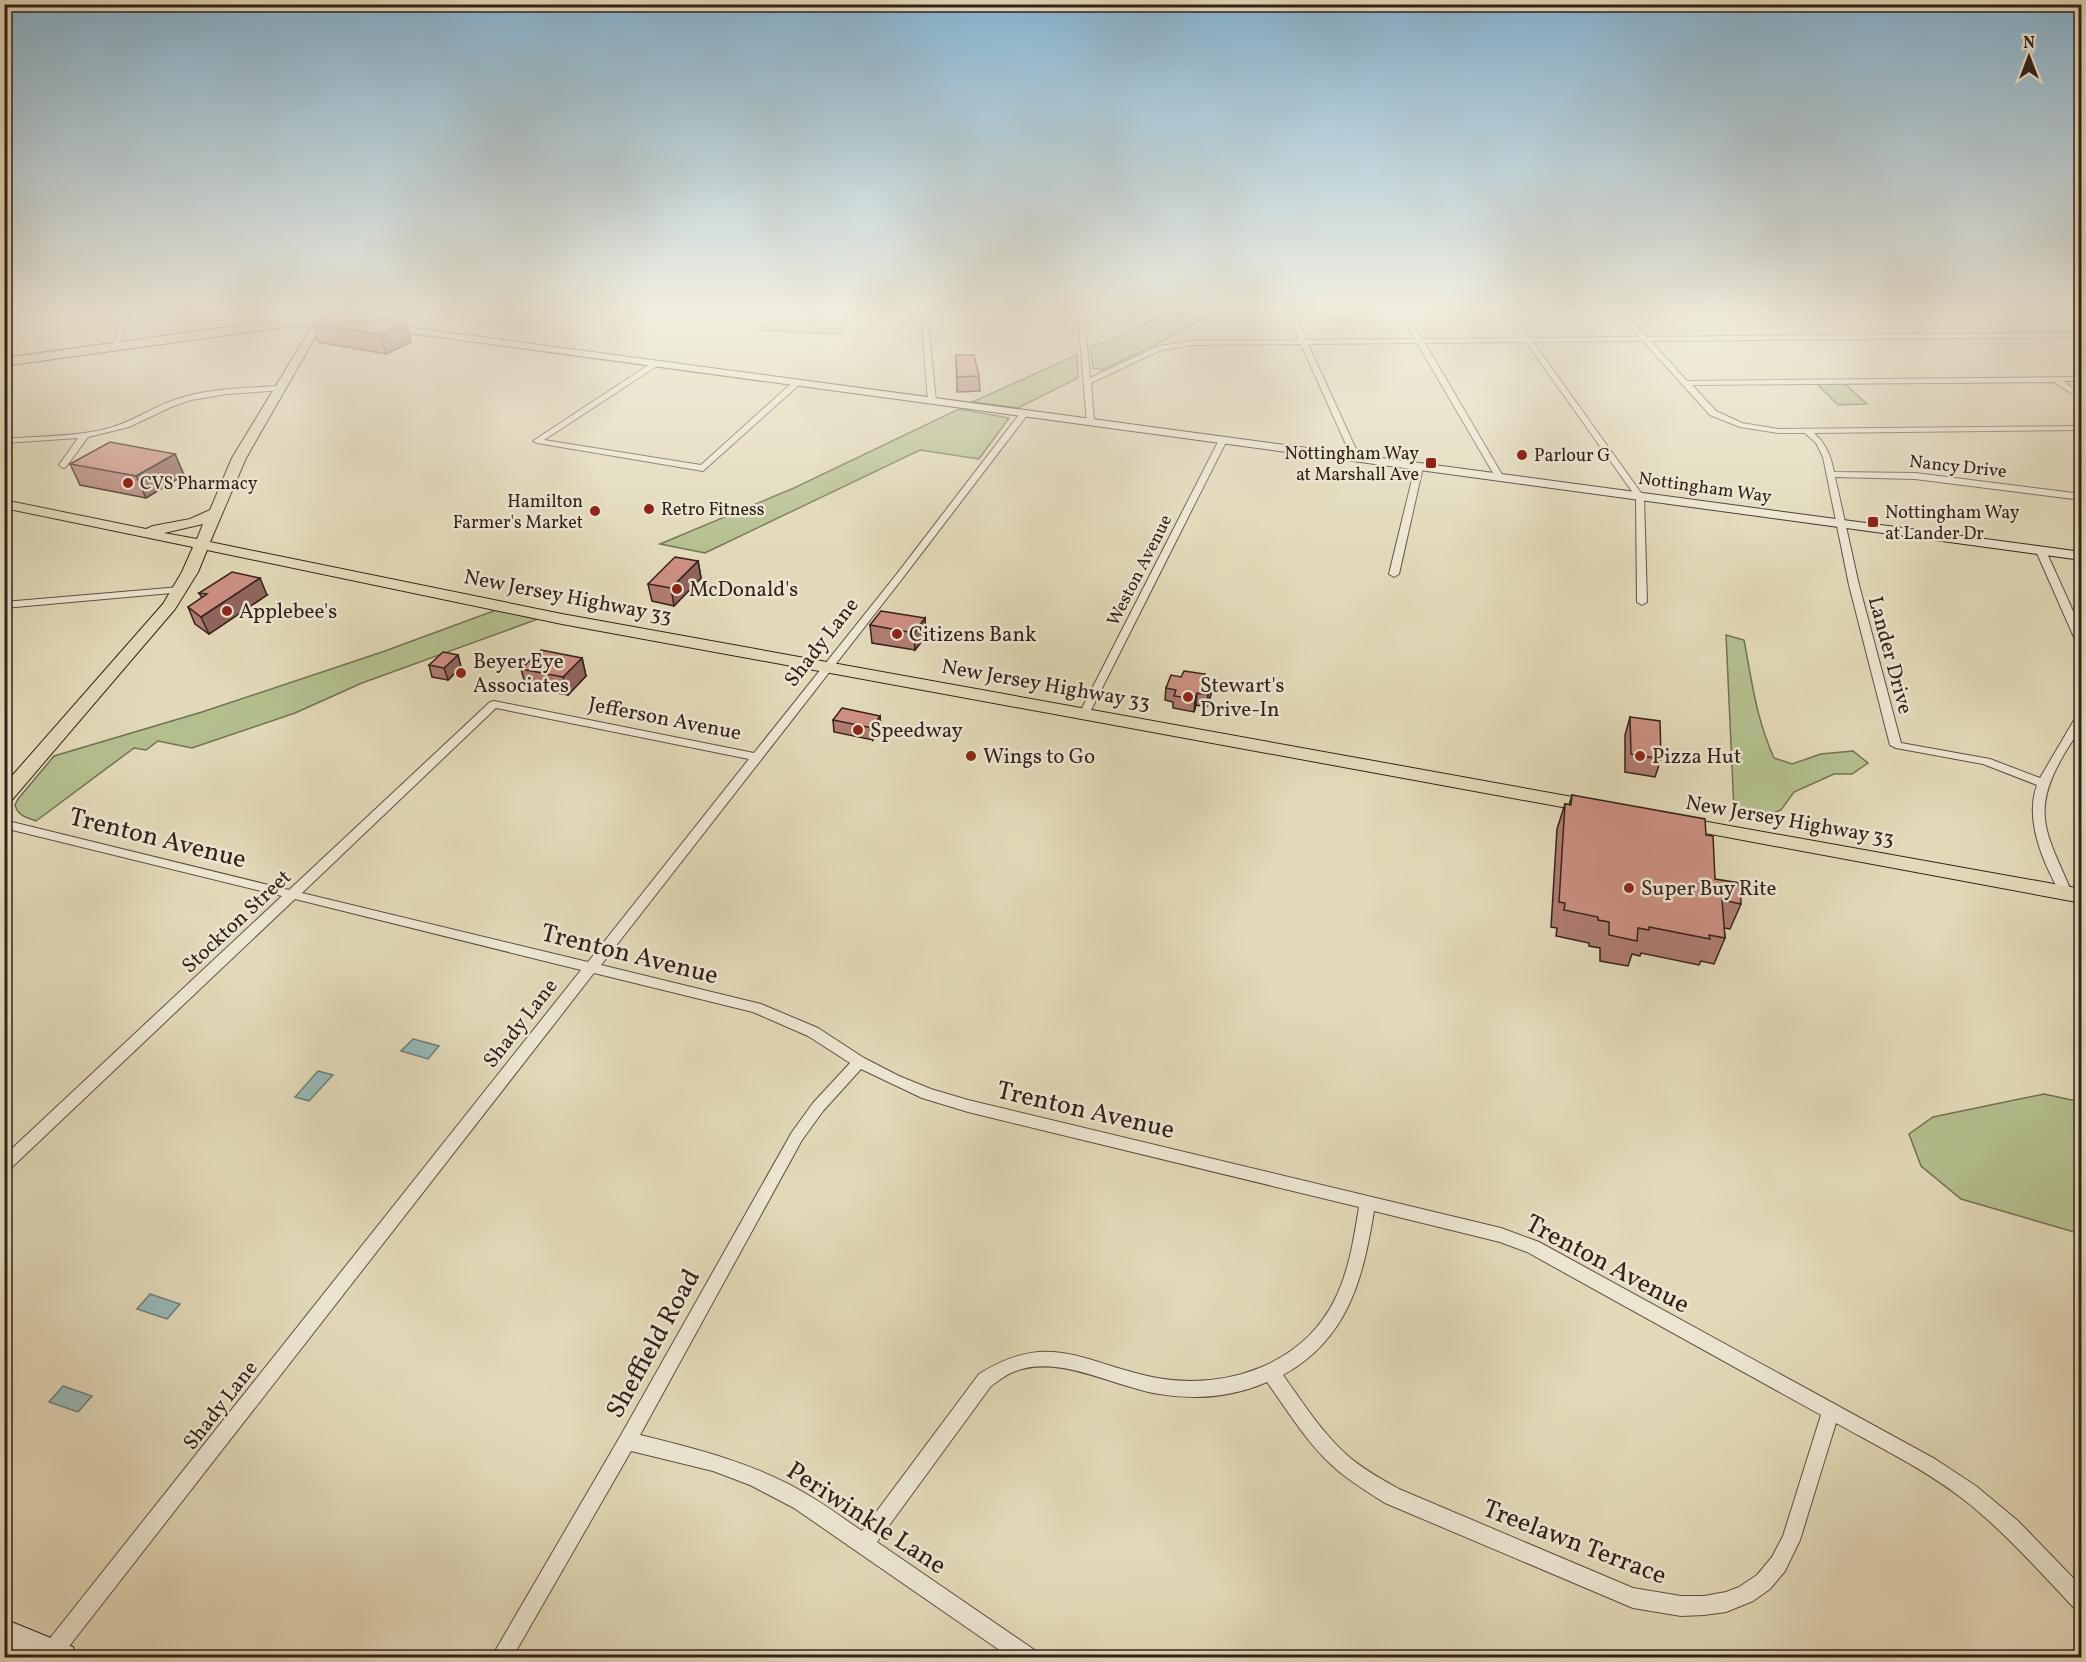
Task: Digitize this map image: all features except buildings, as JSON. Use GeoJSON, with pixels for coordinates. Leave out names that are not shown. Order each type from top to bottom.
{"type":"FeatureCollection","features":[{"type":"Feature","properties":{"kind":"main road"},"geometry":{"type":"LineString","coordinates":[[4,797],[150,630],[180,590],[202,546],[239,458],[278,392]]}},
{"type":"Feature","properties":{"kind":"main road","name":"New Jersey Highway 33"},"geometry":{"type":"LineString","coordinates":[[4,504],[562,619],[1615,811]]}},
{"type":"Feature","properties":{"kind":"main road"},"geometry":{"type":"LineString","coordinates":[[137,532],[175,528],[194,523],[216,512]]}},
{"type":"Feature","properties":{"kind":"main road","name":"New Jersey Highway 33"},"geometry":{"type":"LineString","coordinates":[[1659,819],[2074,895]]}},
{"type":"Feature","properties":{"kind":"street"},"geometry":{"type":"LineString","coordinates":[[4,441],[85,435],[130,424],[172,403],[197,395],[220,392]]}},
{"type":"Feature","properties":{"kind":"street"},"geometry":{"type":"LineString","coordinates":[[613,392],[537,441],[703,468],[787,392]]}},
{"type":"Feature","properties":{"kind":"street","name":"Nottingham Way"},"geometry":{"type":"LineString","coordinates":[[861,392],[2082,556]]}},
{"type":"Feature","properties":{"kind":"street"},"geometry":{"type":"LineString","coordinates":[[931,392],[932,401]]}},
{"type":"Feature","properties":{"kind":"street"},"geometry":{"type":"LineString","coordinates":[[1088,392],[1090,423]]}},
{"type":"Feature","properties":{"kind":"street"},"geometry":{"type":"LineString","coordinates":[[1326,392],[1356,458]]}},
{"type":"Feature","properties":{"kind":"street"},"geometry":{"type":"LineString","coordinates":[[1449,392],[1500,478]]}},
{"type":"Feature","properties":{"kind":"street"},"geometry":{"type":"LineString","coordinates":[[1565,392],[1640,496],[1642,602]]}},
{"type":"Feature","properties":{"kind":"street"},"geometry":{"type":"LineString","coordinates":[[1694,392],[1713,413],[1728,421],[1764,430],[2080,428]]}},
{"type":"Feature","properties":{"kind":"street","name":"Shady Lane"},"geometry":{"type":"LineString","coordinates":[[54,1656],[1024,414]]}},
{"type":"Feature","properties":{"kind":"street","name":"Lander Drive"},"geometry":{"type":"LineString","coordinates":[[1806,430],[1825,450],[1854,585],[1896,745],[1986,761],[2044,784]]}},
{"type":"Feature","properties":{"kind":"street"},"geometry":{"type":"LineString","coordinates":[[63,465],[85,435]]}},
{"type":"Feature","properties":{"kind":"street","name":"Weston Avenue"},"geometry":{"type":"LineString","coordinates":[[1084,714],[1222,440]]}},
{"type":"Feature","properties":{"kind":"street"},"geometry":{"type":"LineString","coordinates":[[1394,574],[1419,467]]}},
{"type":"Feature","properties":{"kind":"street","name":"Nancy Drive"},"geometry":{"type":"LineString","coordinates":[[1830,474],[1915,476],[2082,497]]}},
{"type":"Feature","properties":{"kind":"street"},"geometry":{"type":"LineString","coordinates":[[4,510],[20,507]]}},
{"type":"Feature","properties":{"kind":"street"},"geometry":{"type":"LineString","coordinates":[[2041,550],[2082,644]]}},
{"type":"Feature","properties":{"kind":"street"},"geometry":{"type":"LineString","coordinates":[[4,605],[180,590]]}},
{"type":"Feature","properties":{"kind":"street","name":"Jefferson Avenue"},"geometry":{"type":"LineString","coordinates":[[495,704],[757,757]]}},
{"type":"Feature","properties":{"kind":"street","name":"Stockton Street"},"geometry":{"type":"LineString","coordinates":[[4,1166],[495,704]]}},
{"type":"Feature","properties":{"kind":"street"},"geometry":{"type":"LineString","coordinates":[[2074,895],[2040,826],[2037,810],[2039,793],[2082,715]]}},
{"type":"Feature","properties":{"kind":"street","name":"Trenton Avenue"},"geometry":{"type":"LineString","coordinates":[[4,824],[756,1008],[813,1032],[859,1062],[915,1089],[968,1106],[1501,1235],[1533,1247],[1929,1465],[1969,1492],[2011,1528],[2082,1602]]}},
{"type":"Feature","properties":{"kind":"street","name":"Sheffield Road"},"geometry":{"type":"LineString","coordinates":[[501,1658],[627,1441],[797,1136],[818,1107],[859,1062]]}},
{"type":"Feature","properties":{"kind":"street"},"geometry":{"type":"LineString","coordinates":[[864,1544],[985,1380],[999,1368],[1034,1357],[1052,1358],[1157,1386],[1190,1390],[1222,1387],[1271,1373],[1295,1359],[1317,1341],[1344,1299],[1359,1250],[1368,1202]]}},
{"type":"Feature","properties":{"kind":"street","name":"Treelawn Terrace"},"geometry":{"type":"LineString","coordinates":[[1271,1373],[1314,1434],[1341,1462],[1392,1497],[1633,1598],[1667,1606],[1701,1607],[1726,1602],[1749,1593],[1769,1577],[1784,1557],[1791,1540],[1831,1410]]}},
{"type":"Feature","properties":{"kind":"street","name":"Periwinkle Lane"},"geometry":{"type":"LineString","coordinates":[[627,1441],[713,1462],[755,1478],[801,1501],[1029,1658]]}},
{"type":"Feature","properties":{"kind":"street"},"geometry":{"type":"LineString","coordinates":[[4,1634],[54,1656]]}},
{"type":"Feature","properties":{"kind":"green space"},"geometry":{"type":"Polygon","coordinates":[[[995,392],[1051,392],[1018,408],[972,402],[995,392]]]}},
{"type":"Feature","properties":{"kind":"green space"},"geometry":{"type":"Polygon","coordinates":[[[1825,392],[1853,392],[1867,404],[1838,405],[1825,392]]]}},
{"type":"Feature","properties":{"kind":"green space"},"geometry":{"type":"Polygon","coordinates":[[[959,409],[1009,418],[979,459],[920,450],[705,553],[660,544],[794,488],[959,409]]]}},
{"type":"Feature","properties":{"kind":"green space"},"geometry":{"type":"Polygon","coordinates":[[[496,610],[538,619],[362,683],[295,713],[192,748],[158,741],[146,750],[134,748],[36,821],[23,816],[16,809],[18,799],[54,756],[202,712],[385,651],[496,610]]]}},
{"type":"Feature","properties":{"kind":"green space"},"geometry":{"type":"Polygon","coordinates":[[[1726,635],[1744,640],[1759,714],[1774,758],[1792,764],[1821,754],[1853,751],[1868,763],[1852,774],[1834,774],[1794,792],[1781,810],[1763,817],[1734,810],[1726,635]]]}},
{"type":"Feature","properties":{"kind":"green space"},"geometry":{"type":"Polygon","coordinates":[[[2044,1094],[2081,1102],[2081,1234],[1961,1199],[1921,1166],[1909,1134],[1933,1117],[2044,1094]]]}},
{"type":"Feature","properties":{"kind":"water"},"geometry":{"type":"Polygon","coordinates":[[[413,1039],[439,1046],[428,1059],[401,1051],[413,1039]]]}},
{"type":"Feature","properties":{"kind":"water"},"geometry":{"type":"Polygon","coordinates":[[[318,1071],[333,1075],[309,1101],[295,1097],[318,1071]]]}},
{"type":"Feature","properties":{"kind":"water"},"geometry":{"type":"Polygon","coordinates":[[[150,1294],[180,1304],[167,1319],[137,1309],[150,1294]]]}},
{"type":"Feature","properties":{"kind":"water"},"geometry":{"type":"Polygon","coordinates":[[[63,1386],[92,1396],[78,1412],[49,1402],[63,1386]]]}},
{"type":"Feature","properties":{"kind":"place","name":"Parlour G"},"geometry":{"type":"Point","coordinates":[1522,455]}},
{"type":"Feature","properties":{"kind":"place","name":"Nottingham Way at Marshall Ave"},"geometry":{"type":"Point","coordinates":[1431,463]}},
{"type":"Feature","properties":{"kind":"place","name":"CVS Pharmacy"},"geometry":{"type":"Point","coordinates":[128,483]}},
{"type":"Feature","properties":{"kind":"place","name":"Retro Fitness"},"geometry":{"type":"Point","coordinates":[649,509]}},
{"type":"Feature","properties":{"kind":"place","name":"Hamilton Farmer's Market"},"geometry":{"type":"Point","coordinates":[595,511]}},
{"type":"Feature","properties":{"kind":"place","name":"Nottingham Way at Lander Dr"},"geometry":{"type":"Point","coordinates":[1873,522]}},
{"type":"Feature","properties":{"kind":"place","name":"McDonald's"},"geometry":{"type":"Point","coordinates":[677,589]}},
{"type":"Feature","properties":{"kind":"place","name":"Applebee's"},"geometry":{"type":"Point","coordinates":[227,611]}},
{"type":"Feature","properties":{"kind":"place","name":"Citizens Bank"},"geometry":{"type":"Point","coordinates":[897,634]}},
{"type":"Feature","properties":{"kind":"place","name":"Beyer Eye Associates"},"geometry":{"type":"Point","coordinates":[461,673]}},
{"type":"Feature","properties":{"kind":"place","name":"Stewart's Drive-In"},"geometry":{"type":"Point","coordinates":[1188,697]}},
{"type":"Feature","properties":{"kind":"place","name":"Speedway"},"geometry":{"type":"Point","coordinates":[858,730]}},
{"type":"Feature","properties":{"kind":"place","name":"Wings to Go"},"geometry":{"type":"Point","coordinates":[971,756]}},
{"type":"Feature","properties":{"kind":"place","name":"Pizza Hut"},"geometry":{"type":"Point","coordinates":[1640,756]}},
{"type":"Feature","properties":{"kind":"place","name":"Super Buy Rite"},"geometry":{"type":"Point","coordinates":[1629,888]}}]}
